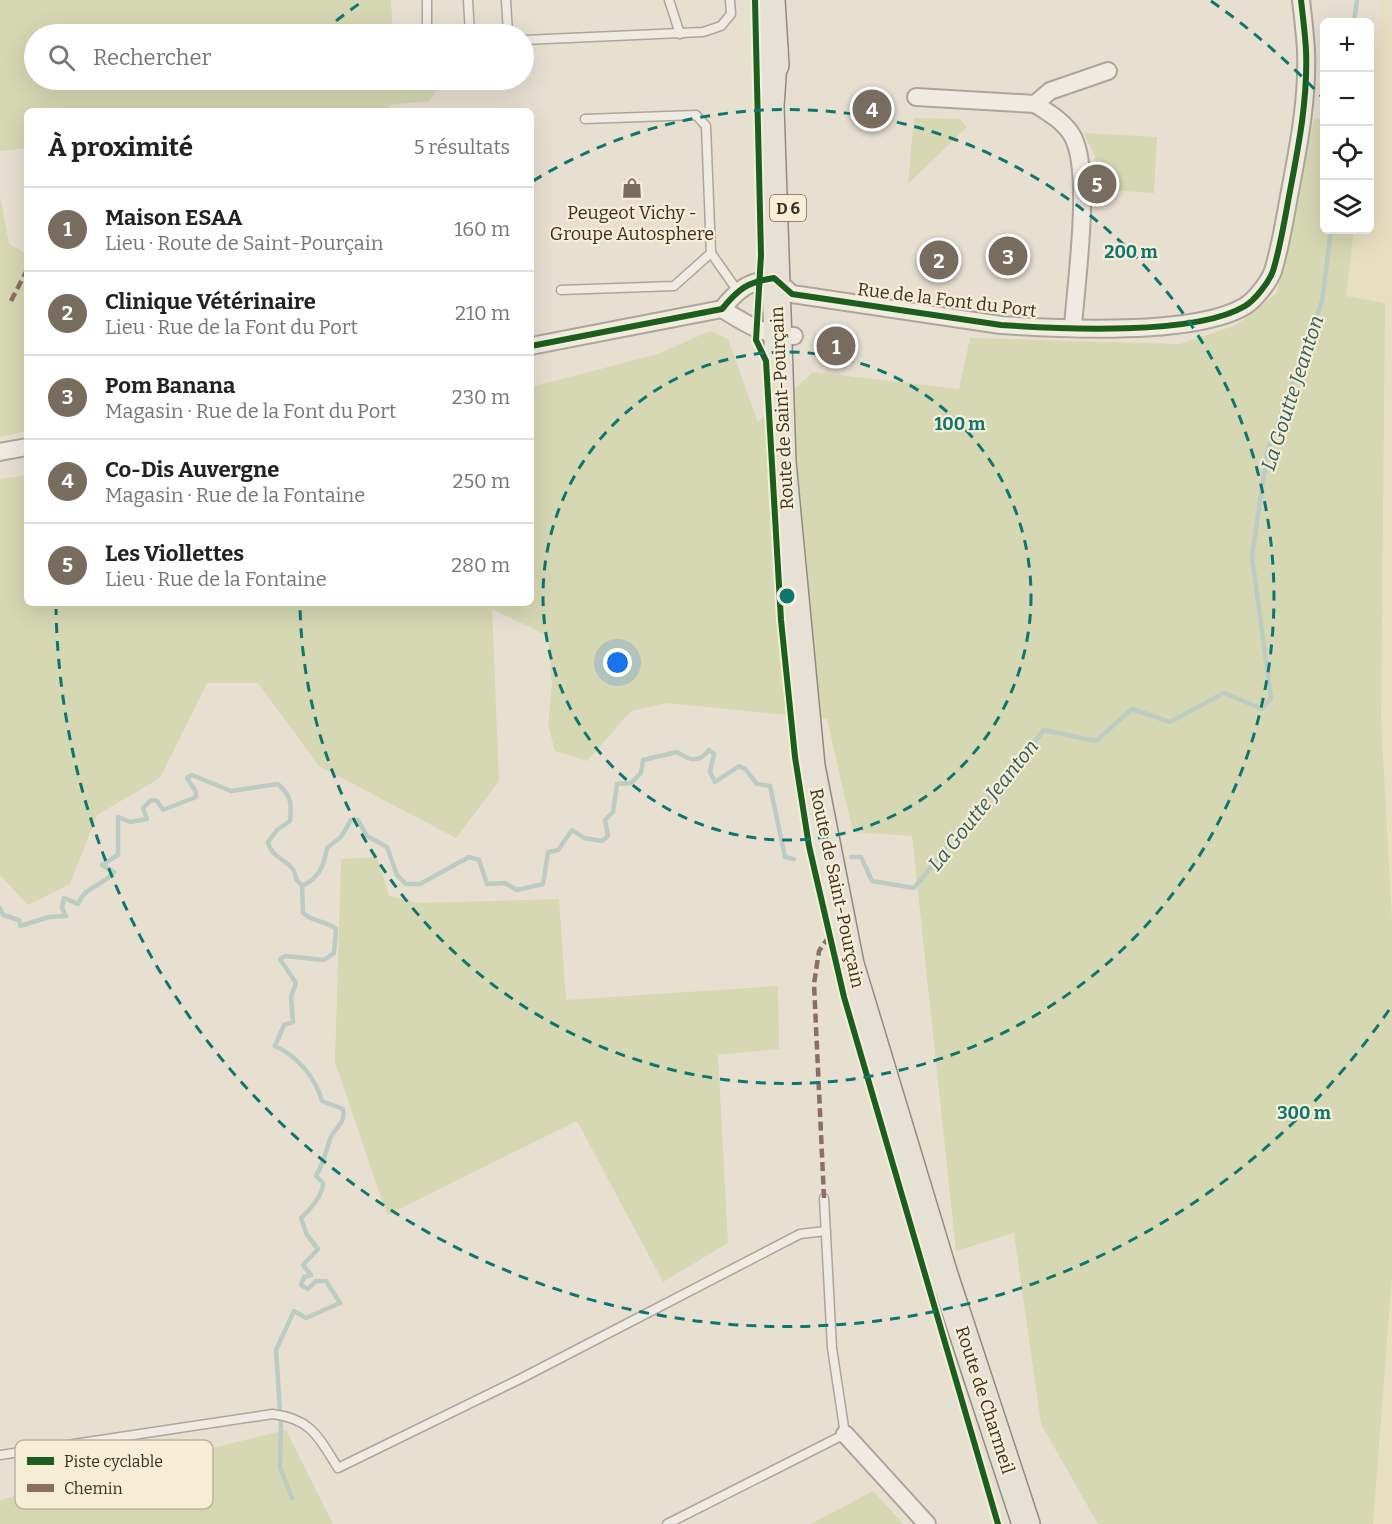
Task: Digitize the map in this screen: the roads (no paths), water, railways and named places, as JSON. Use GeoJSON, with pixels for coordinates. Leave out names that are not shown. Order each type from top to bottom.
{"type":"FeatureCollection","features":[{"type":"Feature","properties":{"kind":"main road","name":"Route de Saint-Pourçain"},"geometry":{"type":"LineString","coordinates":[[771,0],[788,207],[783,286],[785,336],[783,462],[811,766],[843,936],[883,1079]]}},
{"type":"Feature","properties":{"kind":"main road","name":"Route de Charmeil"},"geometry":{"type":"LineString","coordinates":[[883,1079],[944,1275],[1026,1524]]}},
{"type":"Feature","properties":{"kind":"main road","name":"Route de Charmeil"},"geometry":{"type":"LineString","coordinates":[[944,1275],[972,1394],[1010,1524]]}},
{"type":"Feature","properties":{"kind":"street","name":"Rue de la Font du Port"},"geometry":{"type":"LineString","coordinates":[[783,286],[1001,324],[1160,327],[1221,317],[1246,306],[1261,290],[1272,273],[1303,122],[1306,51],[1301,0]]}},
{"type":"Feature","properties":{"kind":"street"},"geometry":{"type":"LineString","coordinates":[[1035,104],[1050,91],[1108,71]]}},
{"type":"Feature","properties":{"kind":"street"},"geometry":{"type":"LineString","coordinates":[[916,97],[1035,104],[1059,119],[1073,137],[1083,174],[1073,327]]}},
{"type":"Feature","properties":{"kind":"street"},"geometry":{"type":"LineString","coordinates":[[534,345],[722,309],[737,290],[758,281],[783,286]]}},
{"type":"Feature","properties":{"kind":"street"},"geometry":{"type":"LineString","coordinates":[[722,309],[757,331],[785,336]]}},
{"type":"Feature","properties":{"kind":"street"},"geometry":{"type":"LineString","coordinates":[[0,452],[24,448]]}},
{"type":"Feature","properties":{"kind":"street"},"geometry":{"type":"LineString","coordinates":[[845,1434],[927,1524]]}},
{"type":"Feature","properties":{"kind":"lane"},"geometry":{"type":"LineString","coordinates":[[427,0],[427,24]]}},
{"type":"Feature","properties":{"kind":"lane"},"geometry":{"type":"LineString","coordinates":[[468,0],[469,24]]}},
{"type":"Feature","properties":{"kind":"lane"},"geometry":{"type":"LineString","coordinates":[[506,0],[507,24]]}},
{"type":"Feature","properties":{"kind":"lane"},"geometry":{"type":"LineString","coordinates":[[669,0],[680,33]]}},
{"type":"Feature","properties":{"kind":"lane"},"geometry":{"type":"LineString","coordinates":[[534,40],[703,32],[721,27],[731,14],[730,0]]}},
{"type":"Feature","properties":{"kind":"lane"},"geometry":{"type":"LineString","coordinates":[[585,119],[696,115],[706,126],[711,253],[737,290]]}},
{"type":"Feature","properties":{"kind":"lane"},"geometry":{"type":"LineString","coordinates":[[561,290],[674,286],[711,253]]}},
{"type":"Feature","properties":{"kind":"lane"},"geometry":{"type":"LineString","coordinates":[[667,1524],[845,1434],[832,1348],[824,1197]]}},
{"type":"Feature","properties":{"kind":"lane"},"geometry":{"type":"LineString","coordinates":[[100,1440],[273,1414],[292,1416],[310,1426],[338,1468],[520,1379],[800,1234],[826,1231]]}},
{"type":"Feature","properties":{"kind":"lane"},"geometry":{"type":"LineString","coordinates":[[0,1455],[15,1453]]}},
{"type":"Feature","properties":{"kind":"waterway","name":"La Goutte Jeanton"},"geometry":{"type":"LineString","coordinates":[[1355,18],[1357,0]]}},
{"type":"Feature","properties":{"kind":"waterway","name":"La Goutte Jeanton"},"geometry":{"type":"LineString","coordinates":[[851,857],[861,857],[872,881],[914,888],[1044,730],[1096,741],[1132,709],[1170,722],[1224,693],[1262,709],[1271,698],[1252,557],[1267,453],[1322,301],[1330,234]]}},
{"type":"Feature","properties":{"kind":"waterway","name":"La Goutte Jeanton"},"geometry":{"type":"LineString","coordinates":[[302,886],[317,875],[327,848],[341,837],[351,820],[358,820],[367,836],[387,847],[397,875],[406,884],[420,884],[469,857],[479,860],[487,884],[505,883],[517,890],[543,884],[548,852],[558,850],[572,830],[584,838],[602,841],[608,836],[605,820],[613,812],[617,784],[631,783],[641,773],[643,760],[677,752],[690,759],[698,759],[709,750],[714,754],[710,772],[715,782],[739,766],[745,769],[757,784],[770,786],[785,857],[794,859]]}},
{"type":"Feature","properties":{"kind":"waterway","name":"La Goutte Jeanton"},"geometry":{"type":"LineString","coordinates":[[0,908],[3,915],[19,920],[20,926],[49,917],[66,916],[62,908],[64,898],[78,904],[85,893],[114,872],[102,865],[118,855],[118,817],[130,822],[147,819],[143,808],[151,800],[157,801],[163,810],[196,797],[196,792],[187,778],[192,775],[231,791],[278,784],[282,788],[290,800],[290,821],[277,830],[268,842],[274,853],[292,868],[296,879],[302,886]]}},
{"type":"Feature","properties":{"kind":"waterway"},"geometry":{"type":"LineString","coordinates":[[292,1498],[280,1467],[281,1427],[276,1350],[294,1311],[306,1318],[340,1303],[326,1281],[316,1281],[308,1289],[301,1285],[304,1277],[311,1275],[303,1265],[318,1249],[307,1235],[301,1218],[312,1207],[321,1192],[323,1183],[316,1176],[330,1139],[342,1122],[344,1114],[343,1109],[322,1101],[310,1076],[298,1062],[275,1046],[284,1025],[293,1022],[291,997],[296,983],[280,959],[285,956],[324,960],[334,953],[336,929],[303,913],[302,886]]}},
{"type":"Feature","properties":{"kind":"place","name":"Co-Dis Auvergne"},"geometry":{"type":"Point","coordinates":[872,109]}},
{"type":"Feature","properties":{"kind":"place","name":"Les Viollettes"},"geometry":{"type":"Point","coordinates":[1097,184]}},
{"type":"Feature","properties":{"kind":"place","name":"Peugeot Vichy - Groupe Autosphere"},"geometry":{"type":"Point","coordinates":[632,188]}},
{"type":"Feature","properties":{"kind":"place","name":"Pom Banana"},"geometry":{"type":"Point","coordinates":[1008,256]}},
{"type":"Feature","properties":{"kind":"place","name":"Clinique Vétérinaire"},"geometry":{"type":"Point","coordinates":[939,260]}},
{"type":"Feature","properties":{"kind":"place","name":"Maison ESAA"},"geometry":{"type":"Point","coordinates":[836,346]}}]}
